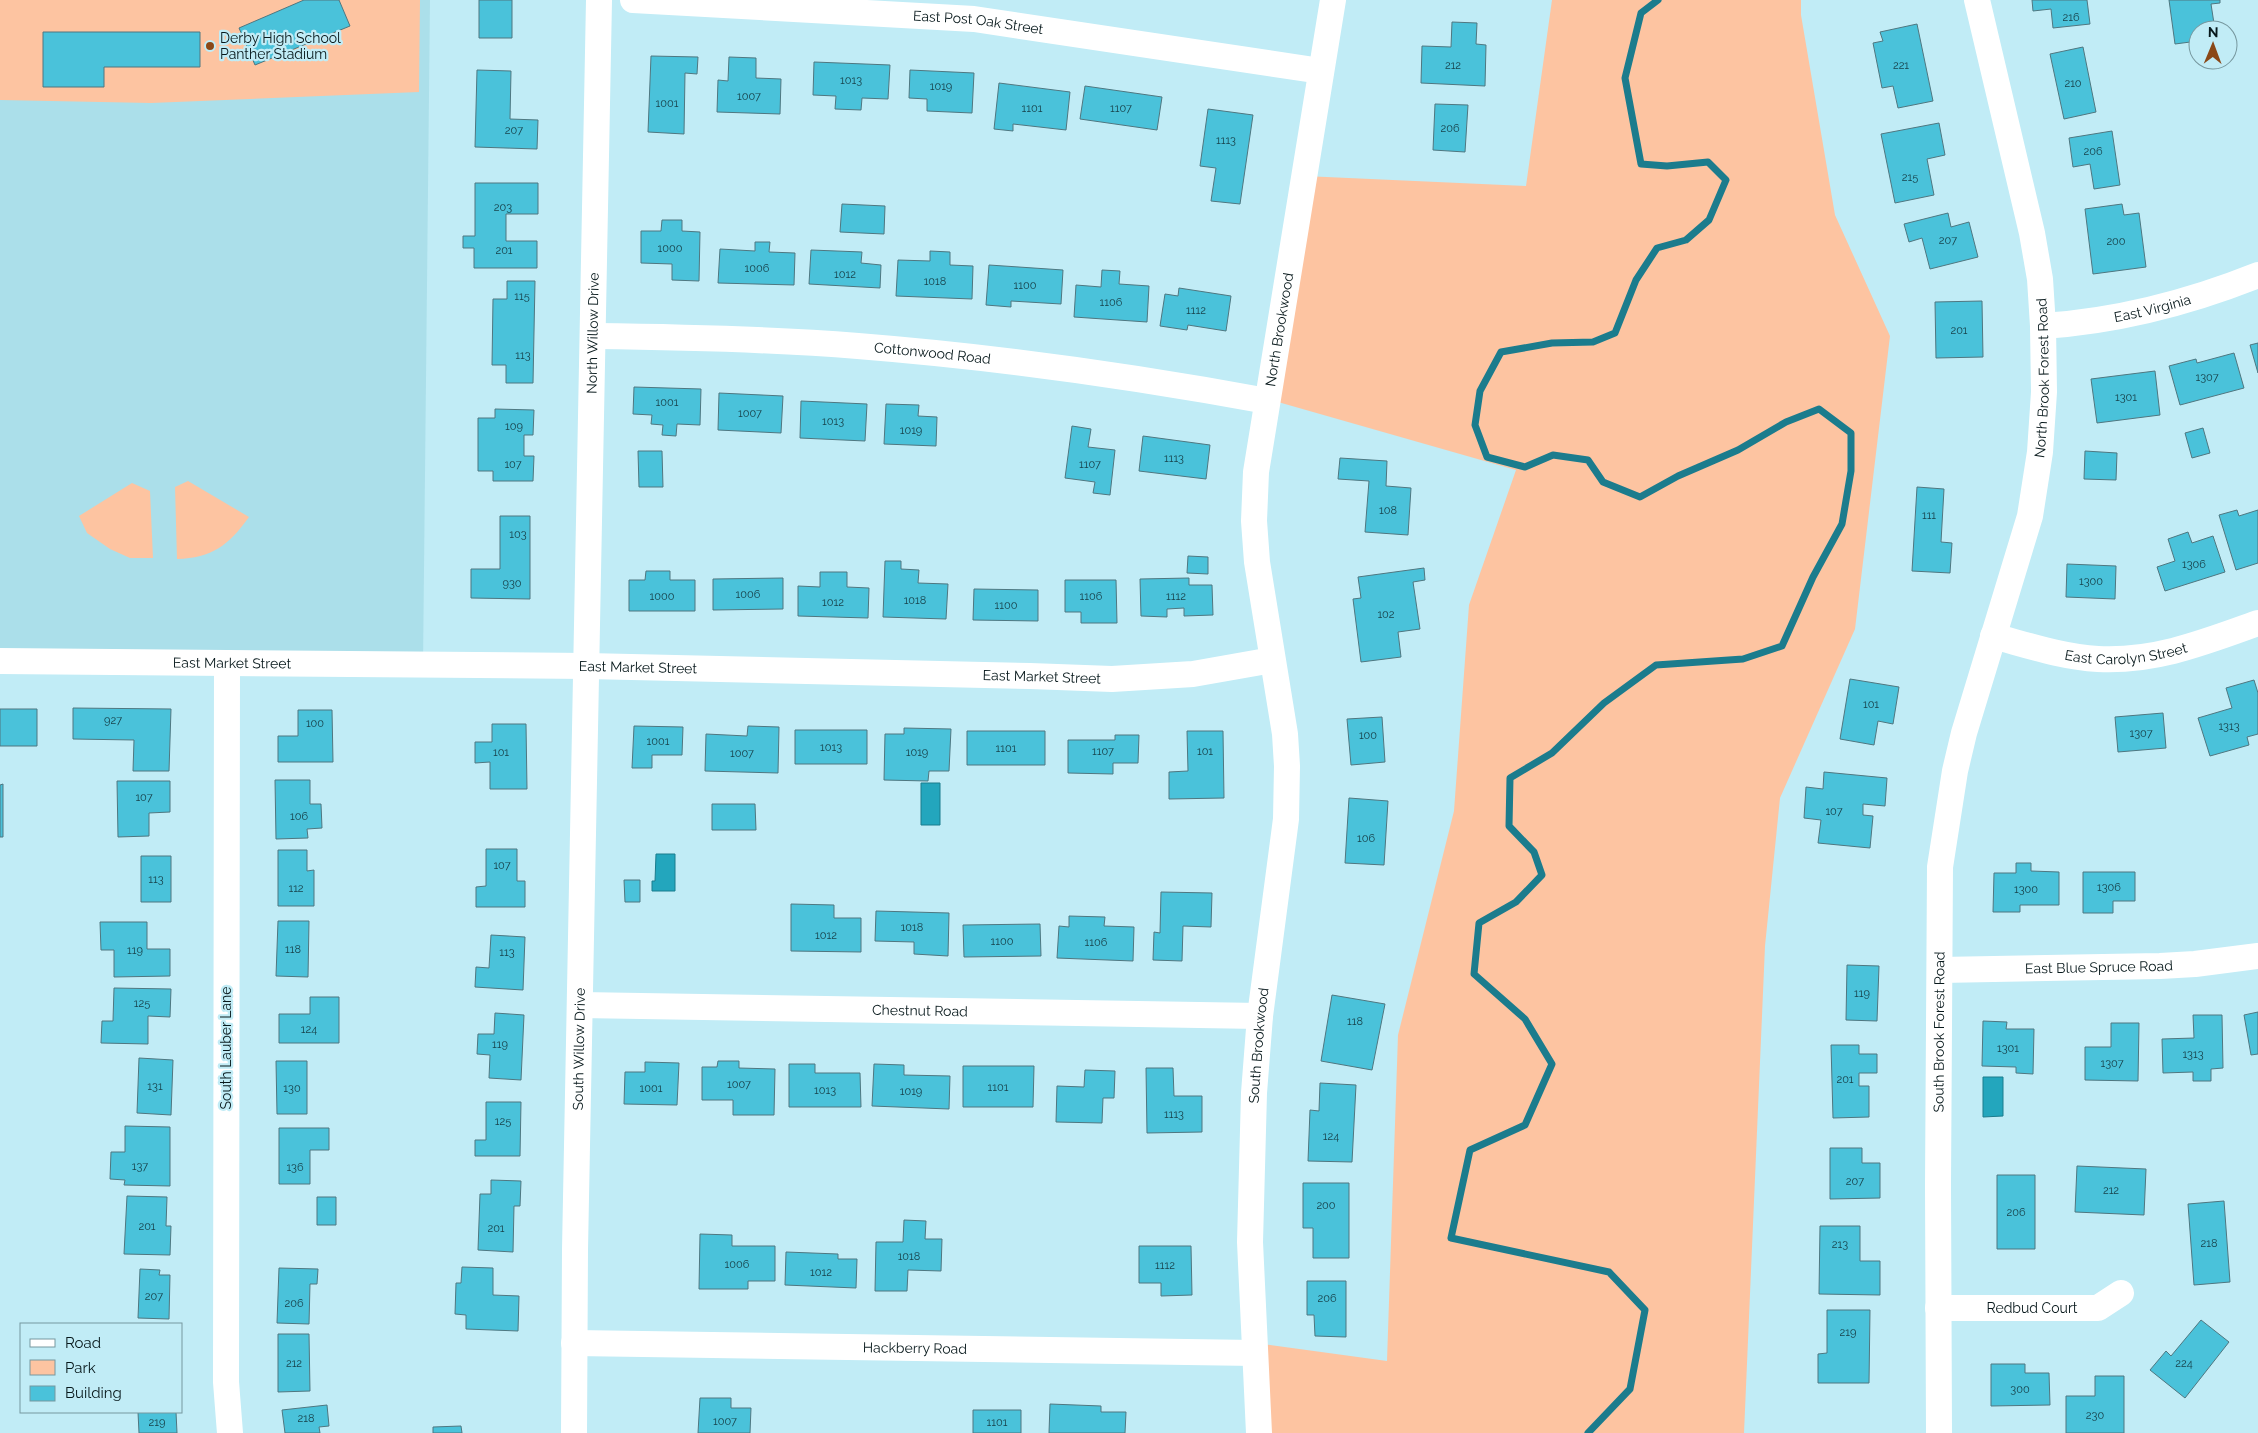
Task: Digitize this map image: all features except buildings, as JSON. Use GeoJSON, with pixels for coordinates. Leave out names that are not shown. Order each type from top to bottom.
{"type":"FeatureCollection","features":[{"type":"Feature","properties":{"kind":"street","name":"North Willow Drive"},"geometry":{"type":"LineString","coordinates":[[587,666],[599,0]]}},
{"type":"Feature","properties":{"kind":"street","name":"East Post Oak Street"},"geometry":{"type":"LineString","coordinates":[[633,0],[974,19],[1321,71]]}},
{"type":"Feature","properties":{"kind":"street","name":"North Brookwood"},"geometry":{"type":"LineString","coordinates":[[1272,660],[1257,562],[1254,520],[1256,472],[1333,0]]}},
{"type":"Feature","properties":{"kind":"street","name":"North Brook Forest Road"},"geometry":{"type":"LineString","coordinates":[[1977,0],[2032,233],[2040,279],[2043,326],[2044,392],[2040,452],[2030,516],[1993,636]]}},
{"type":"Feature","properties":{"kind":"street","name":"East Virginia"},"geometry":{"type":"LineString","coordinates":[[2043,326],[2077,324],[2143,313],[2197,298],[2258,275]]}},
{"type":"Feature","properties":{"kind":"street","name":"Cottonwood Road"},"geometry":{"type":"LineString","coordinates":[[594,336],[763,340],[932,352],[1101,372],[1267,401]]}},
{"type":"Feature","properties":{"kind":"street","name":"East Carolyn Street"},"geometry":{"type":"LineString","coordinates":[[1993,636],[2068,656],[2097,659],[2131,659],[2169,653],[2258,623]]}},
{"type":"Feature","properties":{"kind":"street","name":"South Brook Forest Road"},"geometry":{"type":"LineString","coordinates":[[1939,1433],[1940,867],[1943,838],[1964,733],[1993,636]]}},
{"type":"Feature","properties":{"kind":"street","name":"East Market Street"},"geometry":{"type":"LineString","coordinates":[[0,661],[587,666],[1112,679],[1193,674],[1272,660]]}},
{"type":"Feature","properties":{"kind":"street","name":"South Brookwood"},"geometry":{"type":"LineString","coordinates":[[1259,1433],[1250,1242],[1254,1092],[1260,1016],[1286,819],[1285,740],[1272,660]]}},
{"type":"Feature","properties":{"kind":"street","name":"South Lauber Lane"},"geometry":{"type":"LineString","coordinates":[[227,663],[226,1382],[230,1433]]}},
{"type":"Feature","properties":{"kind":"street","name":"South Willow Drive"},"geometry":{"type":"LineString","coordinates":[[574,1433],[574,1343],[587,666]]}},
{"type":"Feature","properties":{"kind":"street","name":"East Blue Spruce Road"},"geometry":{"type":"LineString","coordinates":[[1940,970],[2160,966],[2195,964],[2258,956]]}},
{"type":"Feature","properties":{"kind":"street","name":"Chestnut Road"},"geometry":{"type":"LineString","coordinates":[[580,1005],[1260,1016]]}},
{"type":"Feature","properties":{"kind":"street","name":"Redbud Court"},"geometry":{"type":"LineString","coordinates":[[1938,1308],[2098,1308],[2121,1293]]}},
{"type":"Feature","properties":{"kind":"street","name":"Hackberry Road"},"geometry":{"type":"LineString","coordinates":[[574,1343],[1255,1353]]}},
{"type":"Feature","properties":{"kind":"shaded area"},"geometry":{"type":"Polygon","coordinates":[[[0,0],[430,0],[423,665],[0,662],[0,0]]]}},
{"type":"Feature","properties":{"kind":"green space","name":"Derby High School Panther Stadium"},"geometry":{"type":"Polygon","coordinates":[[[0,0],[420,0],[419,92],[151,103],[0,100],[0,0]]]}},
{"type":"Feature","properties":{"kind":"green space"},"geometry":{"type":"Polygon","coordinates":[[[1552,0],[1801,0],[1801,15],[1835,215],[1890,336],[1855,629],[1780,798],[1765,946],[1744,1433],[1264,1433],[1255,1343],[1387,1361],[1398,1035],[1454,811],[1469,605],[1516,470],[1278,402],[1304,176],[1526,186],[1552,0]]]}},
{"type":"Feature","properties":{"kind":"green space"},"geometry":{"type":"Polygon","coordinates":[[[188,481],[249,517],[242,527],[219,548],[200,556],[177,559],[175,487],[188,481]]]}},
{"type":"Feature","properties":{"kind":"green space"},"geometry":{"type":"Polygon","coordinates":[[[132,483],[150,491],[153,558],[130,558],[110,549],[87,533],[79,516],[132,483]]]}},
{"type":"Feature","properties":{"kind":"water"},"geometry":{"type":"Polygon","coordinates":[[[921,783],[940,783],[940,825],[921,825],[921,783]]]}},
{"type":"Feature","properties":{"kind":"water"},"geometry":{"type":"Polygon","coordinates":[[[656,854],[675,854],[675,891],[652,891],[652,881],[655,881],[656,854]]]}},
{"type":"Feature","properties":{"kind":"water"},"geometry":{"type":"Polygon","coordinates":[[[1983,1077],[2003,1077],[2003,1116],[1983,1117],[1983,1077]]]}},
{"type":"Feature","properties":{"kind":"waterway"},"geometry":{"type":"LineString","coordinates":[[1588,1433],[1630,1389],[1645,1310],[1609,1272],[1451,1238],[1470,1150],[1525,1125],[1552,1064],[1525,1019],[1474,974],[1479,923],[1516,902],[1542,875],[1534,852],[1509,826],[1510,778],[1552,753],[1604,703],[1656,665],[1743,659],[1782,646],[1813,577],[1842,524],[1851,471],[1851,433],[1819,409],[1786,422],[1738,450],[1678,476],[1640,497],[1603,482],[1588,460],[1553,455],[1525,467],[1487,457],[1475,425],[1480,391],[1501,352],[1552,343],[1593,342],[1615,333],[1636,280],[1657,248],[1686,240],[1709,220],[1726,180],[1708,162],[1667,166],[1641,164],[1625,78],[1641,13],[1658,0]]}},
{"type":"Feature","properties":{"kind":"place","name":"Derby High School Panther Stadium"},"geometry":{"type":"Point","coordinates":[210,46]}}]}
